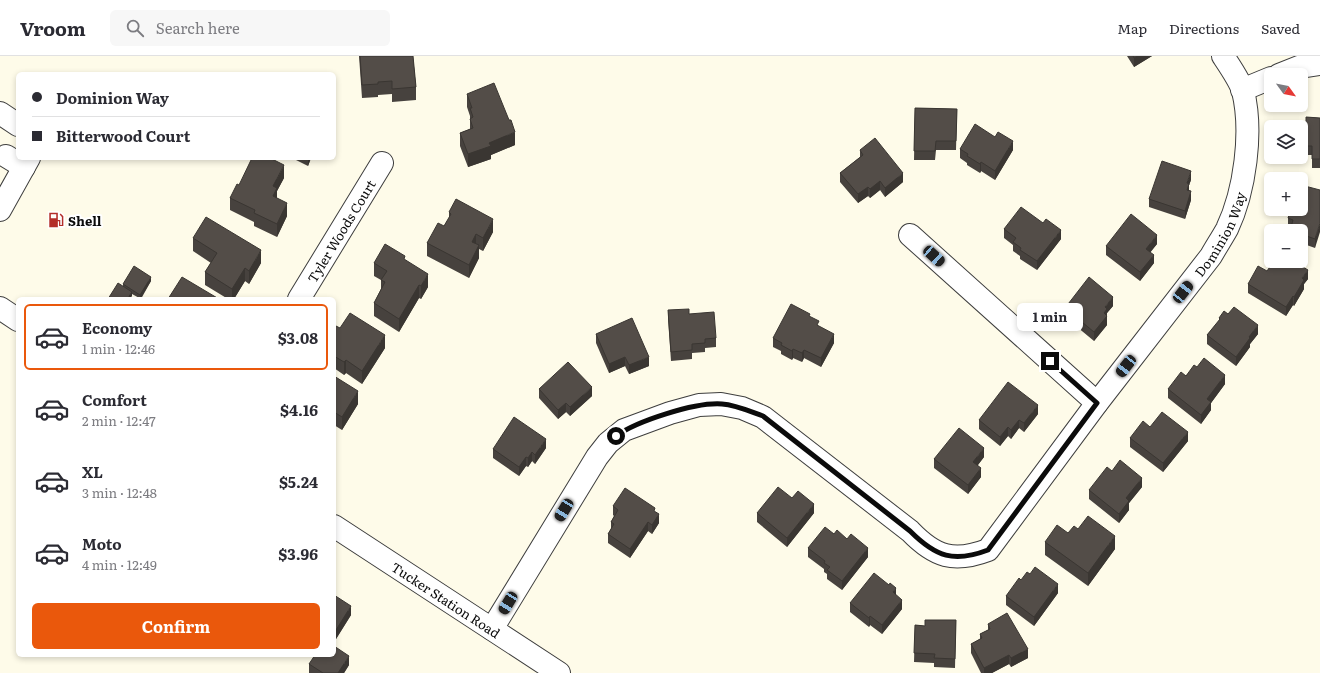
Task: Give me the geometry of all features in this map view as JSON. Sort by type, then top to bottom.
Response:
[{"type":"street","name":"Dominion Way","points":[[492,629],[596,457],[608,442],[624,430],[670,413],[699,405],[722,404],[742,408],[763,416],[910,531],[922,543],[938,553],[955,557],[972,556],[988,550],[1097,403],[1211,256],[1227,229],[1239,196],[1246,160],[1247,124],[1242,90],[1223,56]]},
{"type":"street","points":[[1296,68],[1320,64]]},
{"type":"street","points":[[1242,90],[1264,81]]},
{"type":"street","points":[[0,113],[16,124]]},
{"type":"street","points":[[2,200],[20,160]]},
{"type":"street","name":"Tyler Woods Court","points":[[300,297],[382,163]]},
{"type":"street","points":[[910,235],[1097,403]]},
{"type":"street","points":[[0,308],[16,319]]},
{"type":"street","name":"Tucker Station Road","points":[[336,527],[559,673]]},
{"type":"building","points":[[360,56],[413,56],[416,87],[392,89],[392,81],[362,85]]},
{"type":"building","points":[[494,83],[515,132],[489,143],[491,146],[468,154],[460,133],[473,128],[470,119],[473,117],[470,108],[472,108],[467,94]]},
{"type":"building","points":[[915,108],[957,109],[956,141],[936,141],[935,151],[914,151]]},
{"type":"building","points":[[1306,117],[1320,118],[1320,159],[1312,159],[1312,146],[1308,146],[1308,120],[1306,120]]},
{"type":"building","points":[[975,124],[995,137],[998,132],[1013,141],[995,171],[981,162],[980,164],[967,156],[968,154],[960,149]]},
{"type":"building","points":[[875,138],[903,173],[885,188],[880,181],[870,189],[868,187],[858,194],[840,173],[863,155],[860,150]]},
{"type":"building","points":[[251,160],[274,160],[284,165],[273,186],[277,188],[273,196],[287,203],[277,224],[254,213],[255,210],[230,198],[237,184],[239,185]]},
{"type":"building","points":[[1162,161],[1191,171],[1187,183],[1189,184],[1187,190],[1191,191],[1185,211],[1149,199]]},
{"type":"building","points":[[1308,187],[1320,190],[1320,223],[1315,239],[1308,236],[1308,224],[1292,224],[1293,220],[1288,218],[1289,216],[1308,216]]},
{"type":"building","points":[[456,199],[493,219],[483,238],[476,234],[472,242],[479,245],[469,265],[427,243],[438,223],[444,226],[451,214],[449,212]]},
{"type":"building","points":[[1021,207],[1043,223],[1046,219],[1061,230],[1037,261],[1020,250],[1021,248],[1013,242],[1016,238],[1004,229]]},
{"type":"building","points":[[1131,214],[1157,235],[1146,249],[1154,255],[1140,272],[1106,246]]},
{"type":"building","points":[[206,217],[261,250],[249,271],[245,268],[232,289],[205,272],[217,253],[193,238]]},
{"type":"building","points":[[385,244],[405,256],[404,259],[428,274],[421,286],[419,285],[399,319],[374,303],[385,282],[381,280],[387,271],[374,263]]},
{"type":"building","points":[[134,266],[151,277],[140,295],[123,284]]},
{"type":"building","points":[[1258,266],[1267,271],[1269,268],[1305,268],[1308,270],[1302,278],[1304,280],[1294,297],[1293,296],[1286,307],[1248,284]]},
{"type":"building","points":[[182,277],[216,297],[169,297]]},
{"type":"building","points":[[1089,277],[1113,297],[1105,307],[1107,309],[1104,313],[1107,316],[1094,332],[1065,308]]},
{"type":"building","points":[[118,283],[132,292],[128,297],[109,297]]},
{"type":"building","points":[[791,304],[810,314],[809,316],[819,321],[817,325],[834,334],[821,358],[804,350],[802,353],[793,349],[792,351],[781,345],[782,343],[773,338]]},
{"type":"building","points":[[1234,307],[1258,325],[1236,357],[1207,335],[1220,319],[1219,318],[1224,311],[1228,314]]},
{"type":"building","points":[[689,309],[689,314],[714,312],[716,338],[705,339],[705,343],[692,344],[692,350],[671,352],[668,310]]},
{"type":"building","points":[[350,313],[385,335],[362,371],[346,360],[344,362],[336,357],[336,326],[340,328]]},
{"type":"building","points":[[632,318],[649,357],[629,365],[625,357],[609,364],[596,334]]},
{"type":"building","points":[[1204,358],[1225,375],[1207,399],[1211,402],[1201,415],[1168,389],[1181,372],[1186,376],[1194,365],[1197,367]]},
{"type":"building","points":[[568,362],[592,387],[570,407],[566,403],[558,410],[539,389]]},
{"type":"building","points":[[336,377],[358,391],[342,417],[336,413]]},
{"type":"building","points":[[1008,382],[1038,405],[1024,423],[1019,420],[1011,430],[1008,427],[1000,437],[979,420]]},
{"type":"building","points":[[1162,412],[1188,432],[1163,463],[1130,438],[1143,421],[1150,427]]},
{"type":"building","points":[[514,417],[546,439],[535,455],[532,452],[528,458],[526,457],[519,467],[493,449]]},
{"type":"building","points":[[959,428],[984,448],[973,462],[981,468],[968,485],[934,459]]},
{"type":"building","points":[[1120,460],[1142,478],[1126,498],[1129,501],[1119,514],[1089,490],[1107,467],[1112,471]]},
{"type":"building","points":[[778,487],[792,498],[798,491],[814,504],[787,538],[757,513]]},
{"type":"building","points":[[625,488],[655,508],[654,511],[659,514],[652,525],[648,522],[630,549],[608,534],[614,524],[611,522],[618,510],[613,506]]},
{"type":"building","points":[[1088,516],[1115,536],[1088,573],[1045,542],[1057,525],[1068,533],[1074,526],[1078,529]]},
{"type":"building","points":[[825,527],[834,534],[837,530],[847,539],[851,534],[868,548],[842,581],[827,570],[830,567],[824,563],[825,561],[808,548]]},
{"type":"building","points":[[1035,567],[1058,584],[1034,617],[1006,596],[1019,578],[1021,580],[1027,572],[1030,574]]},
{"type":"building","points":[[874,573],[889,585],[890,583],[896,588],[893,592],[902,600],[882,625],[870,616],[869,618],[850,603]]},
{"type":"building","points":[[336,596],[351,606],[336,630]]},
{"type":"building","points":[[1007,613],[1028,649],[1011,658],[1009,655],[984,668],[971,644],[982,638],[980,634],[990,629],[988,624]]},
{"type":"building","points":[[925,620],[956,620],[955,659],[934,658],[935,654],[914,653],[915,625],[925,626]]},
{"type":"building","points":[[336,647],[349,656],[338,673],[323,673],[309,664],[314,657],[336,657]]},
{"type":"place","name":"Shell","points":[[56,220]]},
{"type":"route","points":[[616,436],[624,430],[670,413],[699,405],[722,404],[742,408],[763,416],[910,531],[922,543],[938,553],[955,557],[972,556],[988,550],[1097,403],[1050,361]]}]
